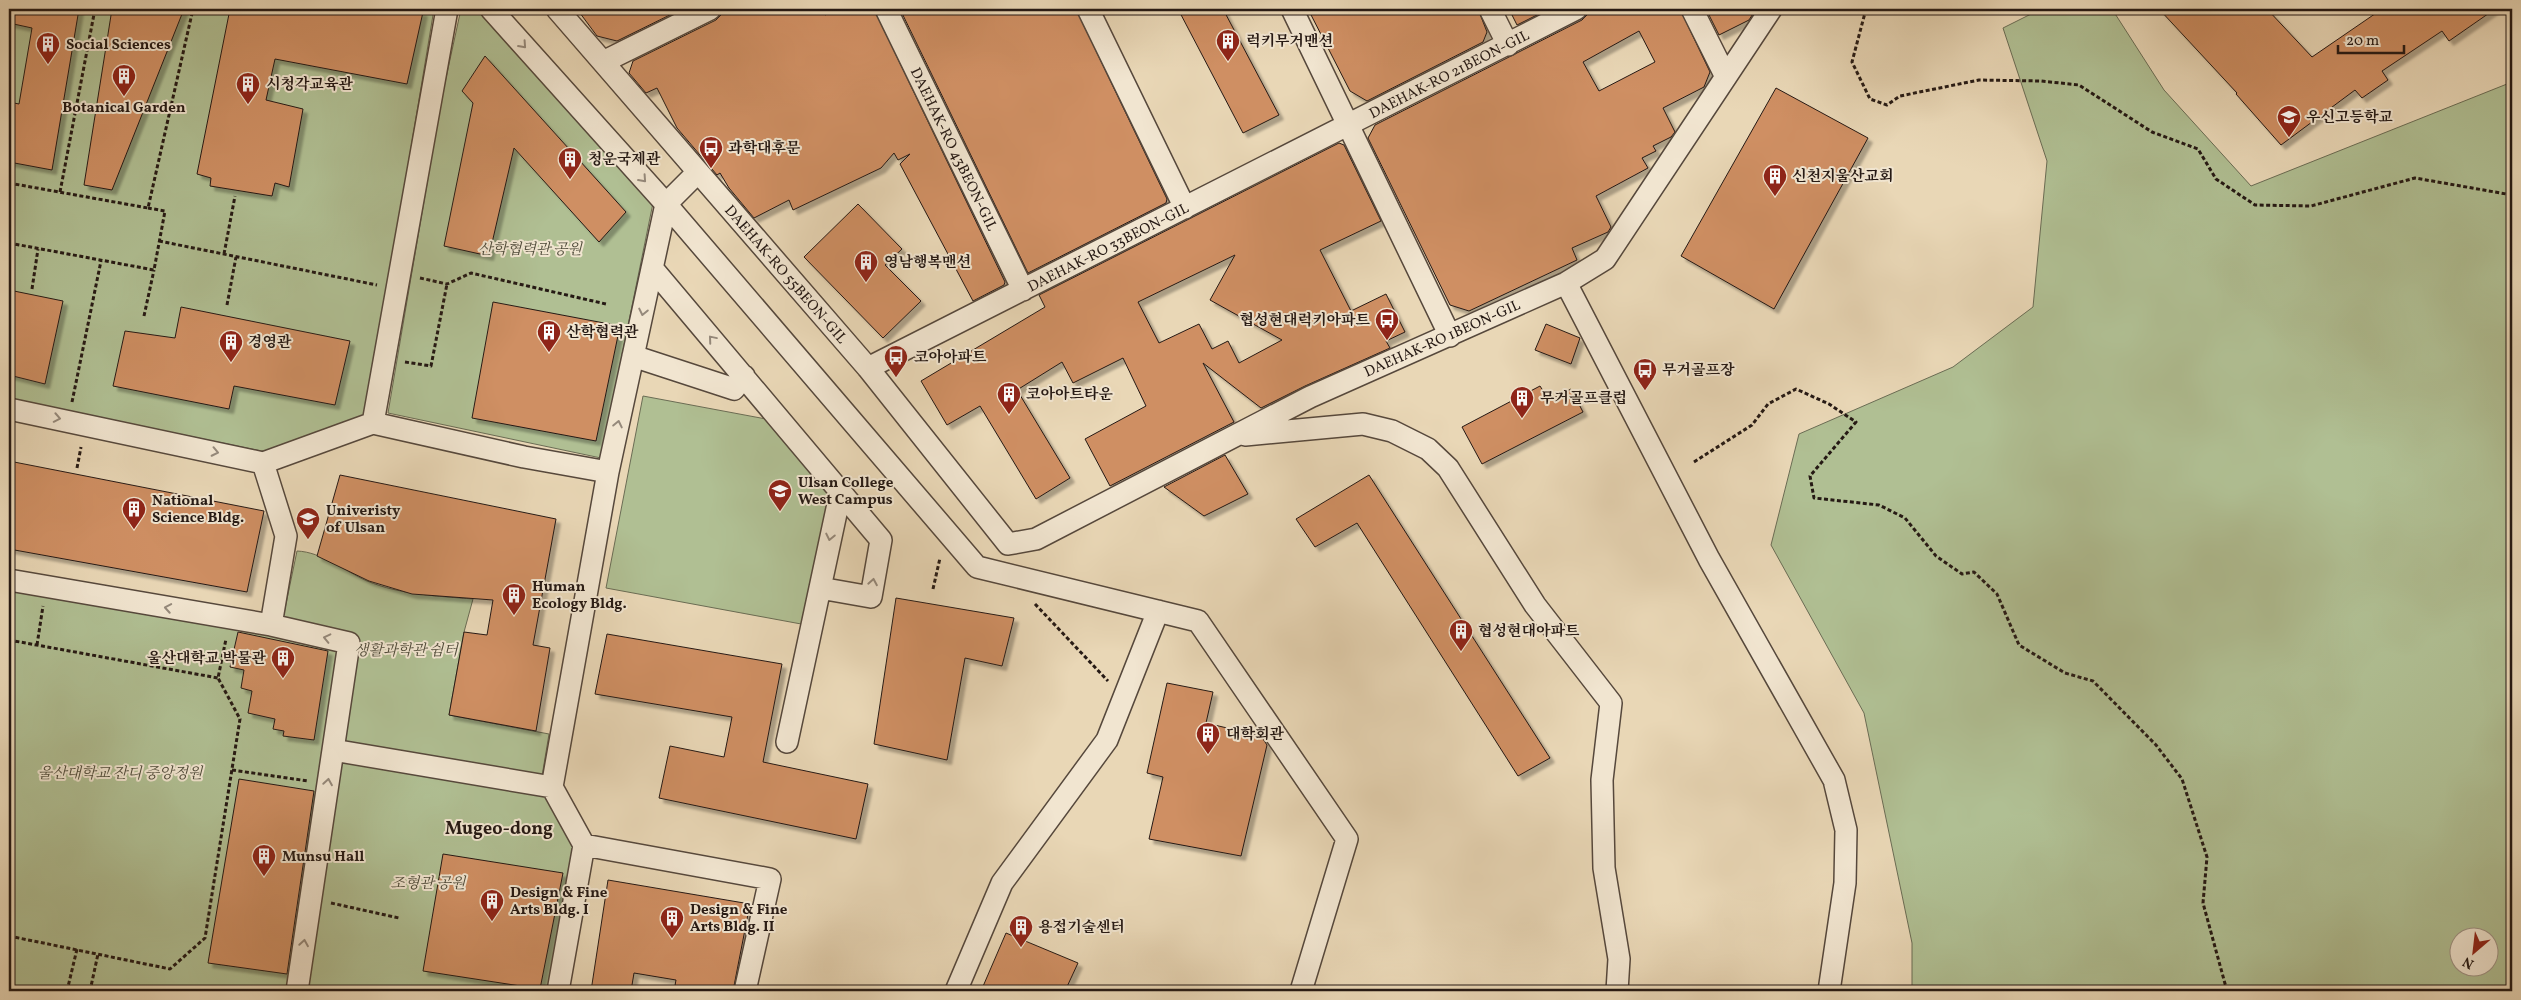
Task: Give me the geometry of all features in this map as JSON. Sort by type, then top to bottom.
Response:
[{"type":"street","points":[[373,423],[394,280],[447,9]]},
{"type":"street","points":[[491,9],[666,204],[978,567],[1198,621],[1347,839],[1301,991]]},
{"type":"street","name":"DAEHAK-RO 55BEON-GIL","points":[[557,9],[868,368],[1008,544]]},
{"type":"street","name":"DAEHAK-RO 43BEON-GIL","points":[[886,9],[1023,290]]},
{"type":"street","points":[[1088,9],[1185,208]]},
{"type":"street","points":[[1292,9],[1450,336]]},
{"type":"street","points":[[1490,9],[1508,45]]},
{"type":"street","name":"DAEHAK-RO 21BEON-GIL","points":[[1348,125],[1576,9]]},
{"type":"street","points":[[1692,9],[1726,77]]},
{"type":"street","name":"DAEHAK-RO 1BEON-GIL","points":[[1008,544],[1036,539],[1310,396],[1450,336],[1566,282],[1605,259],[1771,9]]},
{"type":"street","points":[[603,62],[705,10]]},
{"type":"street","name":"DAEHAK-RO 33BEON-GIL","points":[[868,368],[1348,125]]},
{"type":"street","points":[[558,991],[584,845],[552,787],[608,472],[666,204],[698,172]]},
{"type":"street","points":[[652,268],[841,490],[881,540],[870,597],[820,588]]},
{"type":"street","points":[[1566,282],[1709,559],[1834,780],[1846,830],[1846,848],[1845,883],[1829,991]]},
{"type":"street","points":[[633,356],[734,389],[744,376]]},
{"type":"street","points":[[9,409],[263,463],[373,423],[608,472]]},
{"type":"street","points":[[1234,436],[1362,424],[1392,431],[1428,449],[1448,468],[1535,605],[1611,703],[1602,780],[1604,868],[1619,958],[1617,991]]},
{"type":"street","points":[[263,463],[286,536],[272,625]]},
{"type":"street","points":[[787,742],[841,490]]},
{"type":"street","points":[[9,580],[230,620],[272,625],[349,644],[297,991]]},
{"type":"street","points":[[956,991],[1002,883],[1107,740],[1158,611]]},
{"type":"street","points":[[333,750],[552,787]]},
{"type":"street","points":[[584,845],[770,879],[745,991]]},
{"type":"path","points":[[60,192],[95,9]]},
{"type":"path","points":[[148,208],[193,9]]},
{"type":"path","points":[[1866,9],[1852,62],[1870,99],[1887,105],[1900,96],[1979,80],[2041,81],[2079,85],[2152,132],[2198,149],[2216,179],[2255,205],[2311,206],[2415,178],[2512,195]]},
{"type":"path","points":[[9,183],[165,211],[144,316]]},
{"type":"path","points":[[224,254],[235,196]]},
{"type":"path","points":[[159,241],[236,257],[394,280],[447,284],[470,273],[606,304]]},
{"type":"path","points":[[9,243],[154,270]]},
{"type":"path","points":[[32,289],[38,249]]},
{"type":"path","points":[[227,305],[236,257]]},
{"type":"path","points":[[71,409],[101,260]]},
{"type":"path","points":[[431,366],[447,284]]},
{"type":"path","points":[[1694,462],[1752,425],[1768,404],[1796,389],[1829,404],[1856,422],[1810,476],[1814,498],[1879,505],[1905,518],[1936,556],[1962,574],[1974,572],[1997,594],[2018,645],[2065,673],[2092,681],[2156,745],[2182,778],[2208,857],[2203,903],[2227,991]]},
{"type":"path","points":[[1008,574],[1124,697]]},
{"type":"path","points":[[37,645],[46,586]]},
{"type":"path","points":[[9,936],[170,969],[205,938],[240,719],[218,678],[230,620]]},
{"type":"path","points":[[9,640],[218,678]]},
{"type":"path","points":[[232,770],[316,782]]},
{"type":"path","points":[[311,898],[399,918]]},
{"type":"path","points":[[67,991],[76,949]]},
{"type":"path","points":[[90,991],[98,954]]},
{"type":"green space","points":[[9,9],[434,9],[366,419],[271,453],[9,399]]},
{"type":"green space","name":"산학협력관 공원","points":[[461,9],[476,9],[653,203],[601,458],[388,413],[441,101]]},
{"type":"green space","points":[[2041,9],[2112,9],[2164,90],[2251,186],[2512,82],[2512,991],[1912,991],[1912,943],[1864,713],[1771,545],[1799,434],[1953,367],[2033,307],[2047,161],[2003,28]]},
{"type":"green space","points":[[643,396],[782,422],[841,490],[812,626],[606,588]]},
{"type":"green space","name":"생활과학관 쉼터","points":[[297,551],[315,555],[380,586],[420,594],[473,599],[464,632],[449,715],[549,734],[542,776],[341,744],[354,638],[282,623]]},
{"type":"green space","name":"울산대학교 잔디 중앙정원","points":[[9,580],[349,643],[297,991],[9,991]]},
{"type":"green space","name":"조형관 공원","points":[[336,760],[548,793],[576,845],[549,991],[302,991]]},
{"type":"building","name":"Social Sciences","points":[[9,9],[79,9],[52,170],[9,162],[9,102],[19,104],[32,28],[9,23]]},
{"type":"building","name":"Botanical Garden","points":[[112,9],[184,9],[112,190],[84,185]]},
{"type":"building","name":"시청각교육관","points":[[230,9],[407,9],[423,12],[407,84],[275,59],[266,100],[303,109],[289,187],[275,183],[272,196],[210,186],[211,178],[197,174]]},
{"type":"building","points":[[577,9],[682,9],[617,41],[597,36]]},
{"type":"building","points":[[722,9],[822,9],[825,15],[838,9],[874,9],[1005,282],[1004,285],[973,301],[900,164],[910,154],[898,160],[894,153],[881,168],[793,210],[789,200],[754,218],[729,188],[720,173],[717,175],[677,128],[657,88],[646,93],[629,73],[633,61],[716,20],[721,15]]},
{"type":"building","points":[[900,9],[1076,9],[1167,199],[1166,203],[1028,273]]},
{"type":"building","name":"럭키무거맨션","points":[[1178,9],[1223,9],[1279,115],[1243,133]]},
{"type":"building","points":[[1308,9],[1478,9],[1487,32],[1483,42],[1367,101],[1350,91]]},
{"type":"building","points":[[1509,9],[1549,9],[1517,25]]},
{"type":"building","points":[[1588,9],[1680,9],[1710,72],[1704,87],[1663,108],[1675,132],[1671,137],[1653,146],[1656,151],[1642,158],[1648,168],[1596,196],[1611,227],[1608,232],[1572,248],[1577,260],[1469,311],[1450,305],[1368,138],[1375,125],[1582,20],[1587,15]],"holes":[[[1639,31],[1655,62],[1599,91],[1583,62]]]},
{"type":"building","points":[[1706,9],[1756,9],[1749,20],[1719,35]]},
{"type":"building","points":[[2159,9],[2267,9],[2312,57],[2382,9],[2495,9],[2449,41],[2442,31],[2382,71],[2388,80],[2362,98],[2355,90],[2281,145],[2237,93]]},
{"type":"building","name":"청운국제관","points":[[485,56],[626,212],[599,242],[514,148],[489,256],[444,246],[473,103],[462,91]]},
{"type":"building","name":"신천지울산교회","points":[[1776,88],[1868,138],[1774,309],[1681,256]]},
{"type":"building","points":[[1339,143],[1344,145],[1381,221],[1320,250],[1351,311],[1386,294],[1405,332],[1386,341],[1390,348],[1261,408],[1203,363],[1234,422],[1110,486],[1085,439],[1146,406],[1123,358],[1073,383],[1062,362],[1017,390],[1070,478],[1036,499],[980,406],[947,425],[921,381],[1045,307],[1039,295]],"holes":[[[1235,255],[1210,300],[1282,340],[1239,363],[1228,341],[1212,349],[1199,324],[1159,343],[1138,302]]]},
{"type":"building","name":"영남행복맨션","points":[[858,204],[902,249],[885,265],[921,301],[883,338],[804,257]]},
{"type":"building","points":[[9,290],[63,301],[45,384],[9,375]]},
{"type":"building","name":"산학협력관","points":[[493,302],[620,326],[596,441],[472,418]]},
{"type":"building","name":"경영관","points":[[181,307],[350,341],[335,405],[234,386],[229,409],[113,386],[125,331],[175,338]]},
{"type":"building","points":[[1546,324],[1580,338],[1571,364],[1535,350]]},
{"type":"building","name":"무거골프클럽","points":[[1540,386],[1549,400],[1571,389],[1583,412],[1482,464],[1462,427]]},
{"type":"building","points":[[1225,455],[1248,494],[1204,516],[1164,487]]},
{"type":"building","name":"National Science Bldg.","points":[[9,461],[264,511],[247,592],[9,549]]},
{"type":"building","name":"Human Ecology Bldg.","points":[[340,475],[556,519],[533,645],[550,648],[536,731],[449,715],[464,632],[487,635],[493,600],[412,594],[369,581],[317,556]]},
{"type":"building","name":"협성현대아파트","points":[[1369,475],[1550,758],[1518,776],[1357,523],[1315,547],[1296,519]]},
{"type":"building","points":[[896,598],[1014,618],[1002,666],[965,658],[947,760],[874,744]]},
{"type":"building","name":"울산대학교 박물관","points":[[238,632],[328,651],[314,740],[283,736],[284,731],[273,729],[275,719],[248,713],[252,691],[241,688],[244,670],[230,667]]},
{"type":"building","points":[[607,634],[782,664],[763,762],[868,784],[856,839],[659,798],[670,746],[724,757],[732,717],[595,694]]},
{"type":"building","name":"대학회관","points":[[1167,683],[1213,692],[1206,723],[1261,736],[1267,745],[1241,856],[1149,839],[1163,777],[1147,773]]},
{"type":"building","name":"Munsu Hall","points":[[239,779],[314,791],[287,974],[208,963]]},
{"type":"building","name":"Design & Fine Arts Bldg. I","points":[[443,854],[563,873],[540,989],[423,971]]},
{"type":"building","name":"Design & Fine Arts Bldg. II","points":[[608,880],[750,904],[733,991],[674,991],[676,980],[634,973],[631,991],[591,991]]},
{"type":"building","name":"용접기술센터","points":[[1006,933],[1078,963],[1065,991],[981,991]]},
{"type":"place","name":"럭키무거맨션","points":[[1228,62]]},
{"type":"place","name":"Social Sciences","points":[[48,65]]},
{"type":"place","name":"Botanical Garden","points":[[124,97]]},
{"type":"place","name":"시청각교육관","points":[[248,105]]},
{"type":"place","name":"우신고등학교","points":[[2289,138]]},
{"type":"place","name":"과학대후문","points":[[711,169]]},
{"type":"place","name":"청운국제관","points":[[570,180]]},
{"type":"place","name":"신천지울산교회","points":[[1775,197]]},
{"type":"place","name":"영남행복맨션","points":[[866,283]]},
{"type":"place","name":"협성현대럭키아파트","points":[[1387,341]]},
{"type":"place","name":"산학협력관","points":[[549,353]]},
{"type":"place","name":"경영관","points":[[231,363]]},
{"type":"place","name":"코아아파트","points":[[896,378]]},
{"type":"place","name":"무거골프장","points":[[1645,391]]},
{"type":"place","name":"코아아트타운","points":[[1009,415]]},
{"type":"place","name":"무거골프클럽","points":[[1522,419]]},
{"type":"place","name":"Ulsan College West Campus","points":[[780,512]]},
{"type":"place","name":"National Science Bldg.","points":[[134,530]]},
{"type":"place","name":"Univeristy of Ulsan","points":[[308,540]]},
{"type":"place","name":"Human Ecology Bldg.","points":[[514,616]]},
{"type":"place","name":"협성현대아파트","points":[[1461,652]]},
{"type":"place","name":"울산대학교 박물관","points":[[283,679]]},
{"type":"place","name":"대학회관","points":[[1208,755]]},
{"type":"place","name":"Munsu Hall","points":[[264,877]]},
{"type":"place","name":"Design & Fine Arts Bldg. I","points":[[492,922]]},
{"type":"place","name":"Design & Fine Arts Bldg. II","points":[[672,939]]},
{"type":"place","name":"용접기술센터","points":[[1021,948]]},
{"type":"district","name":"Mugeo-dong","points":[[499,828]]}]
